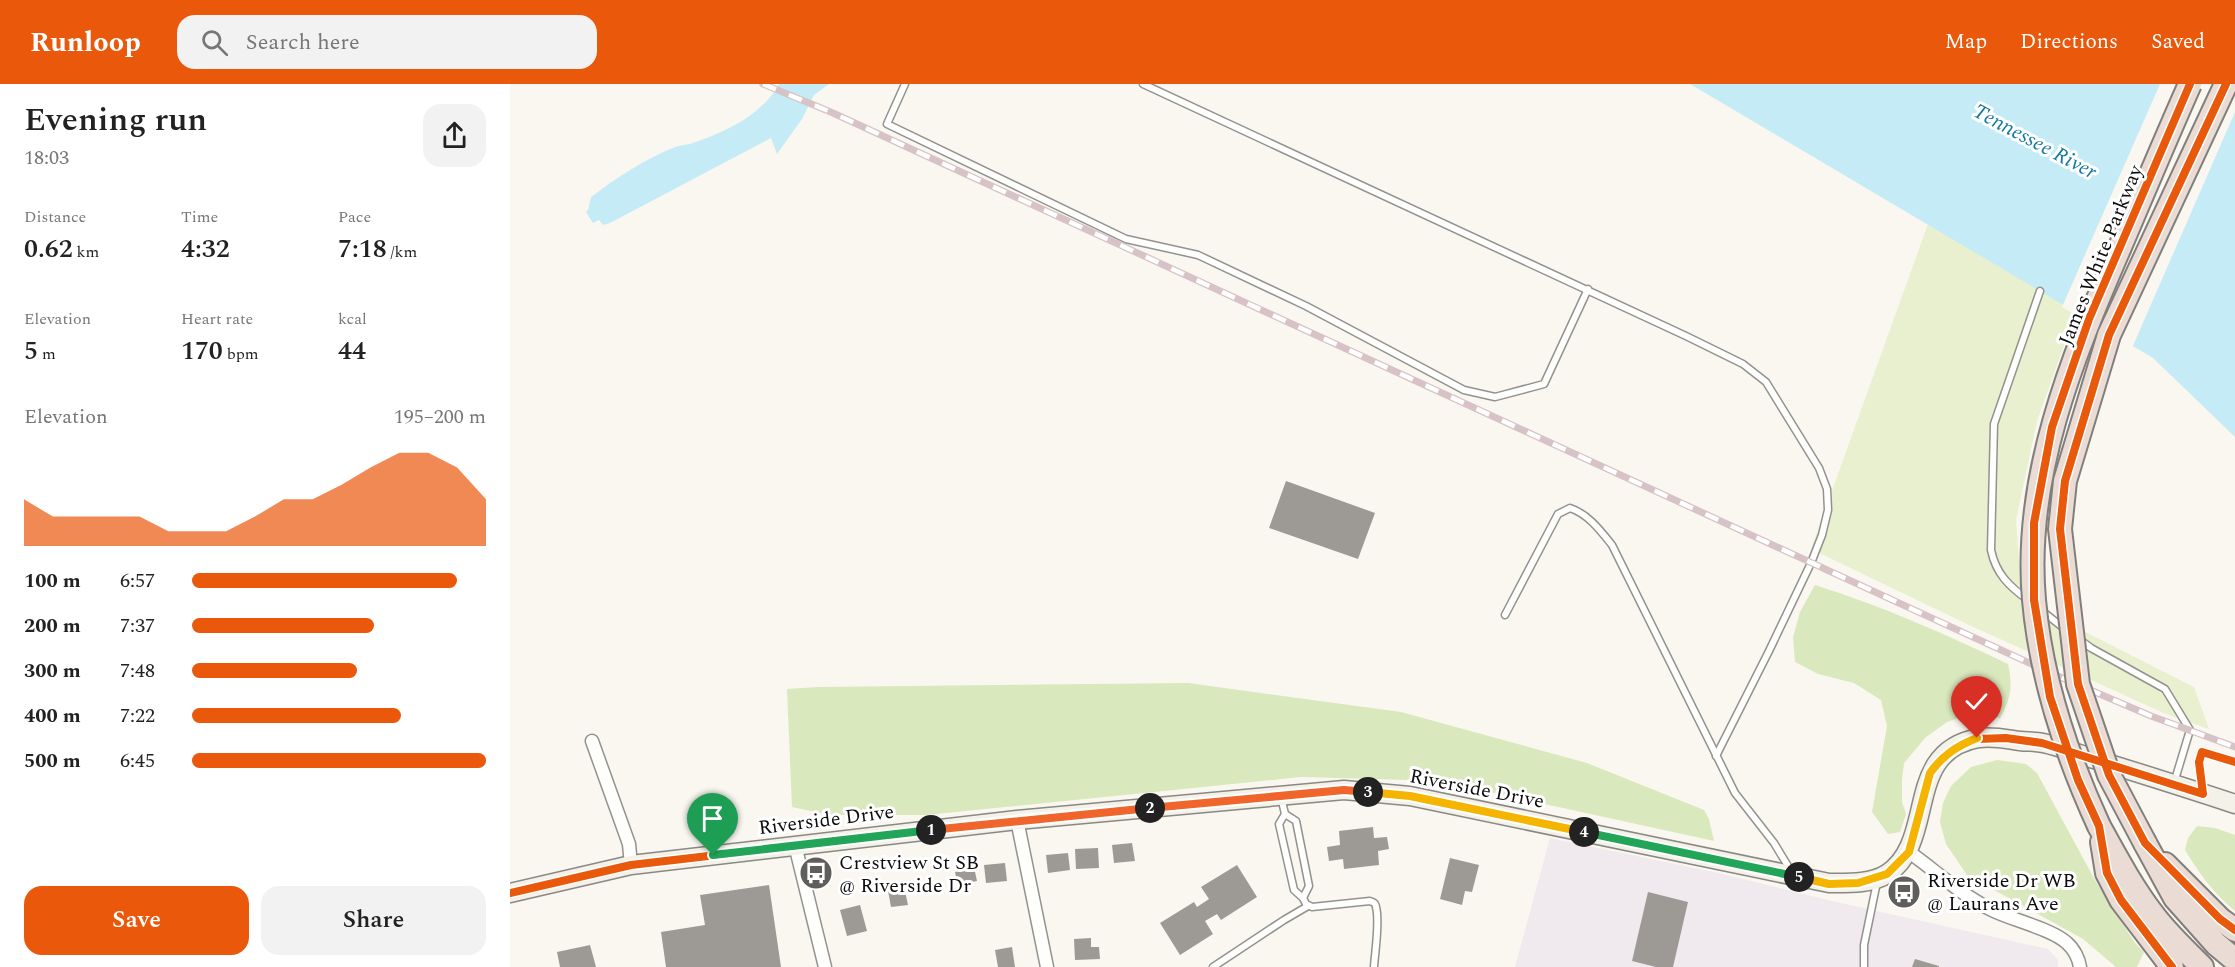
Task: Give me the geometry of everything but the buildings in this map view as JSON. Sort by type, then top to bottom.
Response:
[{"type":"highway","name":"James White Parkway","points":[[2190,84],[2089,319],[2052,427],[2034,523],[2034,600],[2050,697],[2078,780],[2099,826],[2134,887],[2154,916],[2174,940],[2202,967]]},
{"type":"highway","name":"James White Parkway","points":[[2226,84],[2109,335],[2065,481],[2060,529],[2078,684],[2109,775],[2175,898],[2216,944],[2235,960]]},
{"type":"highway","points":[[2099,826],[2107,873],[2121,900],[2172,967]]},
{"type":"highway","points":[[2145,843],[2220,919],[2235,930]]},
{"type":"street","points":[[2080,967],[2079,961],[2067,942],[1991,910],[1909,852],[1930,773],[1938,763],[1952,750],[1977,738],[2042,743],[2235,804]]},
{"type":"street","points":[[592,741],[629,844],[631,865]]},
{"type":"street","name":"Riverside Drive","points":[[510,893],[631,865],[1017,820],[1344,790],[1410,796],[1829,884],[1858,883],[1887,874],[1909,852]]},
{"type":"street","points":[[1017,820],[1047,967]]},
{"type":"street","points":[[795,845],[825,967]]},
{"type":"lane","points":[[905,84],[887,124],[1126,238],[1198,255],[1306,306],[1464,390],[1495,397],[1544,384],[1588,289]]},
{"type":"lane","points":[[1143,84],[1743,363],[1766,382],[1820,468],[1827,489],[1828,510],[1822,535],[1811,563],[1716,756]]},
{"type":"lane","points":[[2040,291],[1994,424],[1990,550],[1994,566],[2013,589],[2091,648],[2165,689],[2190,730],[2174,783]]},
{"type":"lane","points":[[1505,615],[1558,514],[1570,508],[1579,511],[1599,528],[1612,545],[1735,793],[1774,843],[1794,876]]},
{"type":"lane","points":[[1281,796],[1285,814],[1279,824],[1294,890],[1308,906]]},
{"type":"lane","points":[[1285,814],[1296,821],[1309,886],[1303,898]]},
{"type":"lane","points":[[1864,967],[1864,945],[1878,877]]},
{"type":"lane","points":[[1213,967],[1308,906],[1370,901],[1376,906],[1377,918],[1374,967]]},
{"type":"shaded area","points":[[1550,838],[1714,872],[2048,949],[2058,960],[2058,967],[1515,967]]},
{"type":"green space","points":[[1928,224],[2076,312],[2037,421],[2016,520],[2022,600],[2194,687],[2209,729],[2166,714],[1969,625],[1811,549]]},
{"type":"green space","points":[[1815,585],[1913,621],[2008,664],[2010,692],[2007,705],[2000,718],[1975,715],[1947,722],[1926,737],[1904,763],[1902,802],[1906,814],[1900,832],[1888,834],[1872,812],[1887,726],[1881,700],[1854,683],[1818,674],[1795,662],[1793,637],[1800,612]]},
{"type":"green space","points":[[1188,683],[1401,712],[1587,763],[1704,810],[1709,819],[1714,841],[1485,791],[1408,780],[1301,777],[926,815],[829,815],[792,807],[787,689]]},
{"type":"green space","points":[[1997,760],[2026,764],[2037,773],[2096,882],[2135,943],[2144,952],[2137,967],[2116,967],[2083,939],[1967,875],[1946,844],[1940,822],[1943,803],[1951,786],[1971,767]]},
{"type":"green space","points":[[2197,826],[2215,828],[2235,835],[2235,911],[2207,883],[2185,850],[2188,838]]},
{"type":"water","points":[[779,84],[829,84],[814,95],[802,119],[777,154],[771,138],[610,223],[603,225],[599,220],[593,223],[586,212],[591,197],[653,157],[675,147],[706,138],[742,121],[763,105]]},
{"type":"water","name":"Tennessee River","points":[[1690,84],[2235,84],[2235,437],[2153,358]]},
{"type":"pier","points":[[2160,84],[2235,84],[2235,112],[2132,348],[2062,307]]},
{"type":"railway","points":[[763,84],[833,113],[2060,677],[2151,716],[2235,747]]},
{"type":"cycle path","points":[[2172,967],[2121,900],[2107,873],[2099,826],[2078,780],[2050,697],[2034,600],[2034,523],[2052,427],[2089,319],[2190,84]]},
{"type":"cycle path","points":[[2226,84],[2109,335],[2065,481],[2060,529],[2078,684],[2109,775],[2145,843],[2220,919],[2235,930]]},
{"type":"cycle path","points":[[510,893],[631,865],[1017,820],[1344,790],[1410,796],[1829,883],[1857,883],[1878,878],[1893,869],[1904,857],[1911,843],[1930,773],[1946,755],[1964,743],[1977,739],[2006,738],[2042,743],[2203,794],[2199,762],[2202,752],[2235,762]]},
{"type":"place","name":"Crestview St SB @ Riverside Dr","points":[[816,873]]},
{"type":"place","name":"Riverside Dr WB @ Laurans Ave","points":[[1904,892]]},
{"type":"route","points":[[713,855],[1017,820],[1344,790],[1410,796],[1829,884],[1858,883],[1887,874],[1909,852],[1930,773],[1952,750],[1977,738]]}]
